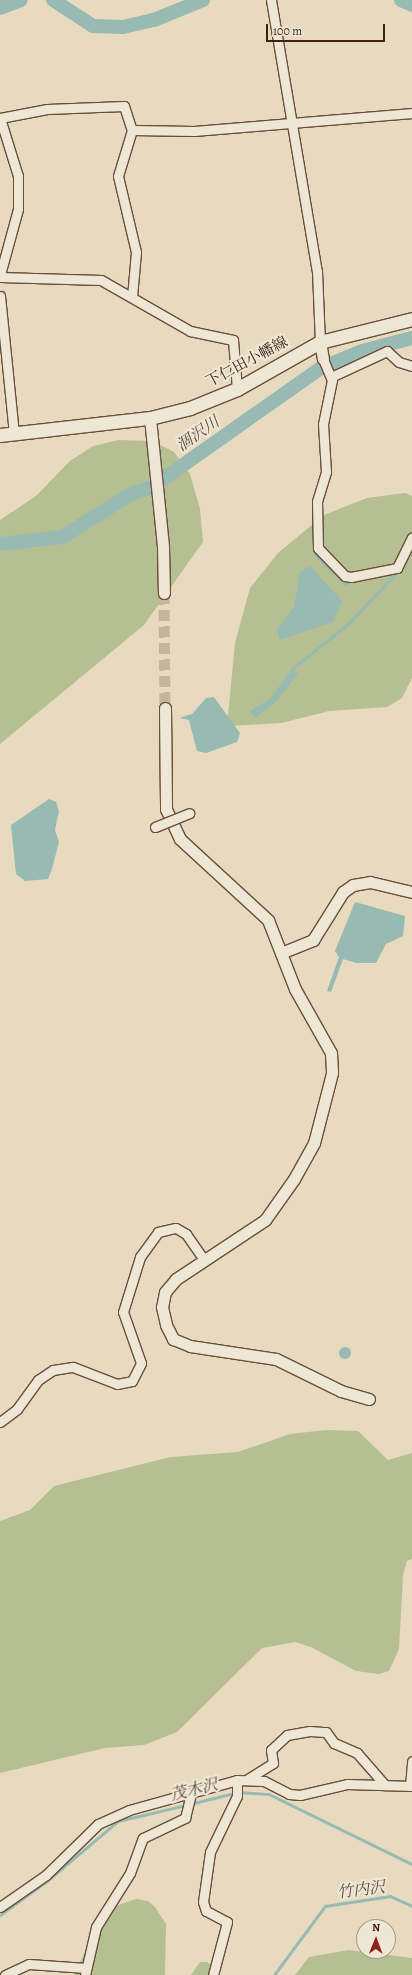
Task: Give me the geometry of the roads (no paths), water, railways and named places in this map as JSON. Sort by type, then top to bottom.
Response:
[{"type":"main road","name":"下仁田小幡線","points":[[0,435],[150,418],[190,408],[237,389],[320,342],[412,319]]},
{"type":"street","points":[[271,0],[293,122],[319,292],[320,342],[323,359],[329,374],[331,398],[323,424],[326,472],[317,500],[318,548],[345,576],[351,577],[397,568],[412,537]]},
{"type":"street","points":[[132,297],[136,252],[118,176],[132,130],[124,106],[47,109],[0,118],[18,176],[18,209],[0,276],[101,280],[190,331],[233,340],[237,389]]},
{"type":"street","points":[[132,130],[194,131],[412,113]]},
{"type":"street","points":[[0,296],[10,421],[14,434]]},
{"type":"street","points":[[329,374],[387,351],[399,362],[412,366]]},
{"type":"street","points":[[150,418],[164,593]]},
{"type":"street","points":[[165,708],[166,809],[180,839],[268,920],[295,989],[331,1054],[326,1105],[314,1143],[265,1220],[227,1248],[204,1260],[176,1279],[165,1292],[162,1307],[174,1339],[204,1350],[276,1359],[341,1391],[369,1398]]},
{"type":"street","points":[[155,827],[189,813]]},
{"type":"street","points":[[281,953],[313,940],[343,892],[353,885],[370,882],[412,892]]},
{"type":"street","points":[[0,1422],[17,1409],[38,1380],[53,1370],[73,1367],[117,1384],[132,1381],[141,1363],[123,1312],[140,1257],[158,1232],[176,1228],[186,1234],[204,1260]]},
{"type":"street","points":[[0,1907],[46,1875],[98,1824],[129,1810],[242,1780],[273,1763],[271,1750],[287,1735],[310,1731],[326,1732],[334,1743],[357,1753],[385,1785]]},
{"type":"street","points":[[242,1780],[264,1781],[290,1794],[300,1795],[347,1784],[411,1786],[412,1761]]},
{"type":"street","points":[[213,1975],[227,1922],[206,1911],[203,1902],[210,1852],[237,1796],[242,1780]]},
{"type":"street","points":[[5,1975],[29,1964],[86,1972],[96,1927],[130,1873],[143,1838],[184,1818],[191,1794]]},
{"type":"water","points":[[310,566],[342,601],[333,622],[280,640],[277,630],[294,607],[300,572]]},
{"type":"water","points":[[292,669],[298,674],[274,704],[255,718],[250,711],[270,699]]},
{"type":"water","points":[[214,697],[240,733],[237,742],[206,753],[197,751],[189,720],[179,718],[192,714],[206,698]]},
{"type":"water","points":[[49,799],[56,802],[59,811],[55,830],[59,842],[52,869],[48,879],[25,881],[16,874],[11,825]]},
{"type":"water","points":[[355,902],[405,916],[403,936],[386,944],[376,963],[356,963],[343,959],[331,992],[327,991],[339,957],[335,951]]},
{"type":"water","points":[[345,1347],[349,1349],[351,1353],[349,1357],[345,1359],[341,1357],[339,1353],[341,1349]]},
{"type":"waterway","points":[[0,8],[21,0]]},
{"type":"waterway","points":[[53,0],[93,26],[123,27],[154,20],[203,0]]},
{"type":"waterway","points":[[401,0],[412,5]]},
{"type":"waterway","name":"涸沢川","points":[[0,544],[62,537],[131,494],[152,487],[321,368],[362,351],[412,338]]},
{"type":"waterway","points":[[315,554],[345,583],[356,580]]},
{"type":"waterway","points":[[292,669],[348,624],[402,567]]},
{"type":"waterway","points":[[378,576],[394,576]]},
{"type":"waterway","name":"茂木沢","points":[[239,1792],[269,1794],[412,1864]]},
{"type":"waterway","name":"茂木沢","points":[[190,1804],[234,1793]]},
{"type":"waterway","name":"茂木沢","points":[[0,1915],[47,1881],[118,1821],[186,1805]]},
{"type":"waterway","name":"竹内沢","points":[[274,1975],[325,1906],[390,1896],[412,1906]]},
{"type":"tunnel","points":[[164,593],[165,708]]}]
